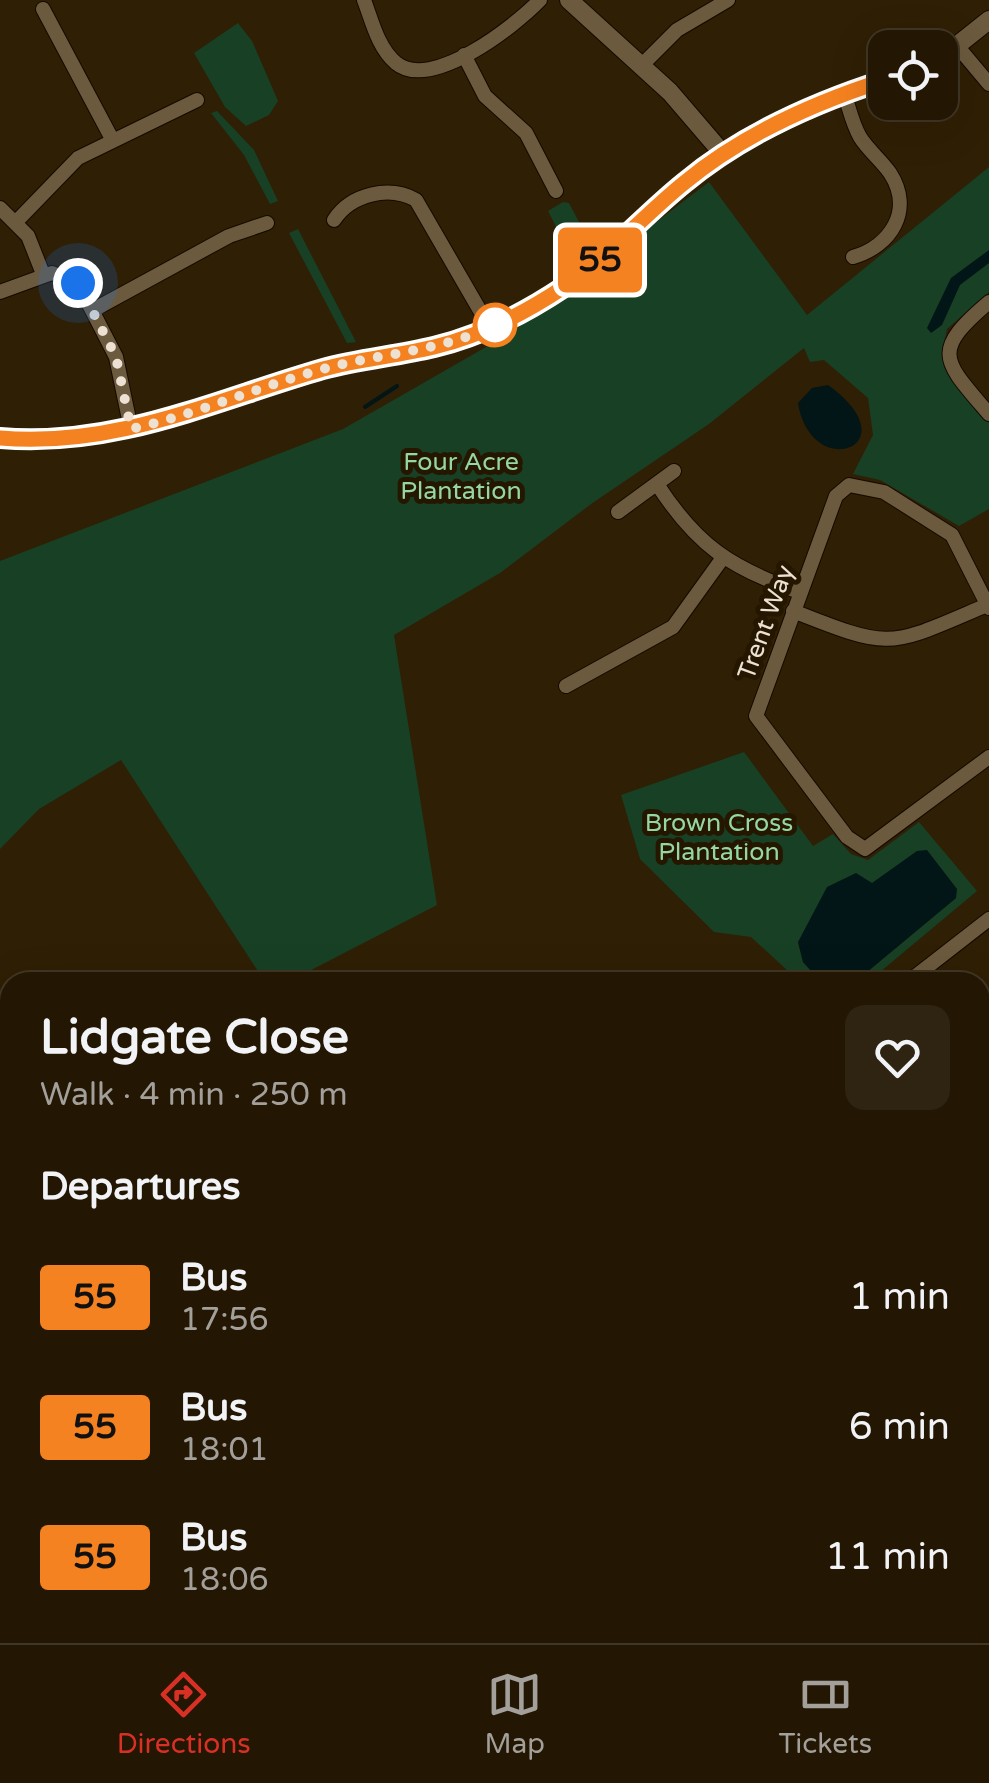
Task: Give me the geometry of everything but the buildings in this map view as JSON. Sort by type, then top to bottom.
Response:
[{"type":"street","points":[[364,0],[386,52],[398,65],[424,72],[464,56],[512,26],[540,0]]},
{"type":"street","points":[[569,0],[642,65],[724,155]]},
{"type":"street","points":[[642,65],[677,30],[728,0]]},
{"type":"street","points":[[43,9],[112,139]]},
{"type":"street","points":[[989,20],[958,47],[989,84]]},
{"type":"street","points":[[55,30],[72,22]]},
{"type":"street","points":[[464,56],[485,96],[526,133],[556,190]]},
{"type":"street","points":[[0,438],[58,440],[131,429],[191,414],[321,370],[439,346],[490,328],[564,287],[684,183],[724,155],[785,117],[868,85]]},
{"type":"street","points":[[844,92],[860,136],[895,183],[900,209],[886,238],[868,253],[853,257]]},
{"type":"street","points":[[16,223],[60,172],[112,139],[197,100]]},
{"type":"street","points":[[334,220],[341,209],[370,194],[396,192],[416,200],[490,328]]},
{"type":"street","points":[[0,208],[28,236],[43,274]]},
{"type":"street","points":[[94,309],[229,236],[267,222]]},
{"type":"street","points":[[0,292],[43,274],[73,278],[94,309],[116,357],[131,429]]},
{"type":"street","points":[[989,302],[957,329],[949,357],[956,375],[989,414]]},
{"type":"street","points":[[618,512],[674,471]]},
{"type":"street","name":"Trent Way","points":[[988,606],[952,534],[884,492],[855,483],[836,496],[756,709],[757,722],[858,847],[874,846],[989,757]]},
{"type":"street","points":[[656,484],[686,526],[722,559],[800,592]]},
{"type":"street","points":[[566,686],[673,627],[722,559]]},
{"type":"street","points":[[792,611],[858,637],[887,642],[903,640],[988,606]]},
{"type":"street","points":[[921,972],[989,919]]},
{"type":"green space","points":[[238,23],[252,41],[278,101],[269,115],[246,126],[225,107],[194,53]]},
{"type":"green space","points":[[217,111],[254,150],[278,201],[270,204],[244,155],[211,113]]},
{"type":"green space","name":"Four Acre Plantation","points":[[989,167],[989,292],[947,329],[942,355],[951,376],[989,423],[989,509],[959,526],[880,480],[853,474],[873,435],[868,398],[824,360],[810,362],[804,348],[709,424],[591,504],[500,573],[394,635],[437,905],[307,972],[259,972],[121,760],[39,809],[0,849],[0,561],[343,429],[507,335],[709,182],[807,315]]},
{"type":"green space","points":[[563,202],[569,203],[588,239],[571,256],[548,211]]},
{"type":"green space","points":[[298,229],[356,342],[347,343],[289,233]]},
{"type":"green space","name":"Brown Cross Plantation","points":[[744,752],[813,846],[833,834],[851,854],[868,860],[919,822],[977,891],[880,972],[867,972],[956,898],[917,851],[798,942],[803,962],[812,972],[789,972],[751,937],[714,932],[640,859],[621,795]]},
{"type":"shaded area","points":[[989,250],[989,263],[960,285],[942,325],[931,333],[927,328],[951,278]]},
{"type":"shaded area","points":[[828,385],[852,407],[861,425],[859,439],[850,447],[836,449],[820,443],[807,428],[798,403],[812,388]]},
{"type":"shaded area","points":[[927,850],[957,889],[956,898],[867,972],[812,972],[803,962],[798,942],[827,887],[856,873],[872,883],[917,851]]},
{"type":"waterway","points":[[365,407],[397,386]]},
{"type":"bus line","name":"55","points":[[0,438],[58,440],[131,429],[191,414],[321,370],[439,346],[490,328],[564,287],[600,260],[699,171],[785,117],[868,85]]},
{"type":"route","points":[[78,283],[110,340],[131,429],[191,414],[321,370],[439,346],[495,325]]}]
